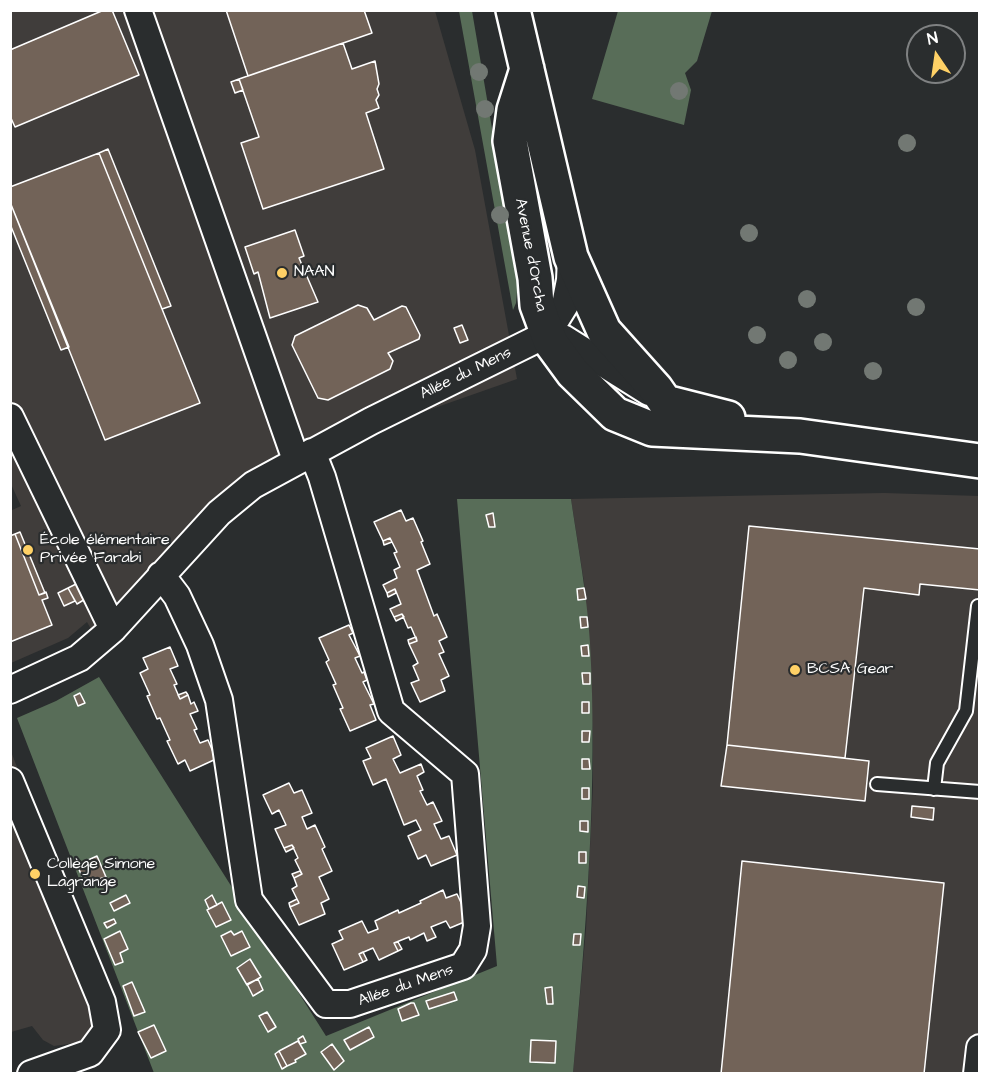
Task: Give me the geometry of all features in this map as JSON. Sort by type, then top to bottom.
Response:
[{"type":"main road","points":[[513,10],[571,257],[604,331],[656,389],[658,416]]},
{"type":"main road","name":"Avenue d'Orcha","points":[[527,69],[514,110],[510,141],[535,278],[537,305],[551,343],[573,374],[615,414],[658,416],[980,461]]},
{"type":"street","points":[[138,10],[304,456]]},
{"type":"street","points":[[547,333],[565,305],[571,257]]},
{"type":"street","name":"Allée du Mens","points":[[10,690],[79,658],[113,629],[219,513],[253,485],[304,456],[547,333]]},
{"type":"street","points":[[10,417],[113,629]]},
{"type":"street","name":"Allée du Mens","points":[[161,575],[177,596],[200,645],[219,700],[249,900],[326,1004],[350,1004],[463,966],[473,950],[477,926],[465,774],[390,711],[322,477],[304,456]]},
{"type":"street","points":[[10,781],[102,1002],[107,1030],[90,1053],[31,1074]]},
{"type":"street","points":[[977,1074],[980,1048]]},
{"type":"lane","points":[[934,789],[937,763],[966,711],[978,606]]},
{"type":"lane","points":[[877,784],[980,792]]},
{"type":"shaded area","points":[[11,11],[435,11],[475,150],[517,379],[349,438],[264,479],[97,640],[87,622],[68,638],[11,663],[10,511],[21,506],[10,482]]},
{"type":"shaded area","points":[[884,493],[979,496],[979,1073],[573,1073],[586,929],[593,787],[593,735],[584,582],[571,499]]},
{"type":"shaded area","name":"Collège Simone Lagrange","points":[[10,749],[107,999],[91,1035],[75,1043],[54,1046],[43,1040],[32,1026],[11,1032]]},
{"type":"green space","points":[[459,11],[472,11],[518,281],[513,310]]},
{"type":"green space","points":[[618,11],[712,11],[697,61],[685,73],[691,90],[684,125],[592,99]]},
{"type":"green space","points":[[457,499],[571,499],[589,625],[593,751],[586,912],[573,1073],[154,1073],[17,718],[56,701],[99,677],[326,1036],[497,966]]},
{"type":"building","points":[[104,10],[112,10],[139,75],[15,127],[10,116],[10,50]]},
{"type":"building","points":[[226,10],[364,10],[372,33],[248,76]]},
{"type":"building","points":[[343,43],[352,69],[375,61],[379,84],[377,89],[379,95],[376,100],[379,108],[366,113],[384,169],[263,209],[241,143],[259,137],[239,79]]},
{"type":"building","points":[[239,79],[243,90],[235,93],[231,82]]},
{"type":"building","points":[[108,149],[171,306],[162,309],[99,153]]},
{"type":"building","points":[[99,153],[200,403],[105,440],[10,202],[10,187]]},
{"type":"building","points":[[10,202],[69,347],[61,350],[10,224]]},
{"type":"building","points":[[295,230],[304,256],[299,258],[318,302],[270,318],[258,272],[254,274],[245,247]]},
{"type":"building","points":[[358,305],[367,308],[374,320],[402,306],[406,307],[420,335],[419,339],[388,353],[393,361],[390,369],[328,400],[318,398],[292,345],[295,336]]},
{"type":"building","points":[[462,325],[468,340],[460,343],[454,328]]},
{"type":"building","points":[[401,510],[406,521],[413,518],[423,541],[421,542],[430,564],[417,570],[434,616],[437,614],[447,637],[439,641],[444,652],[439,654],[449,676],[441,680],[445,691],[420,702],[411,683],[419,680],[413,666],[418,663],[409,644],[417,641],[402,614],[394,617],[390,609],[401,604],[395,589],[387,593],[383,585],[397,578],[394,570],[400,567],[394,553],[397,552],[390,538],[383,541],[374,522]]},
{"type":"building","points":[[493,513],[495,527],[489,527],[486,515]]},
{"type":"building","name":"BCSA Gear","points":[[749,526],[980,549],[980,590],[920,584],[919,595],[864,588],[845,758],[727,745]]},
{"type":"building","points":[[20,532],[45,593],[39,595],[15,534]]},
{"type":"building","points":[[15,534],[39,595],[46,592],[48,598],[42,600],[52,625],[10,642],[10,536]]},
{"type":"building","points":[[390,538],[392,542],[384,545],[383,541]]},
{"type":"building","points":[[78,583],[87,598],[77,604],[68,588]]},
{"type":"building","points":[[68,588],[75,601],[64,606],[58,593]]},
{"type":"building","points":[[584,588],[586,599],[578,600],[577,589]]},
{"type":"building","points":[[395,589],[396,593],[388,597],[387,593]]},
{"type":"building","points":[[402,614],[404,617],[396,621],[394,617]]},
{"type":"building","points":[[580,617],[587,617],[588,627],[581,628]]},
{"type":"building","points":[[349,625],[353,633],[349,635],[360,656],[355,658],[367,680],[363,682],[374,704],[370,705],[376,720],[350,731],[340,709],[343,708],[333,685],[336,684],[326,662],[329,660],[319,638]]},
{"type":"building","points":[[416,637],[417,641],[409,644],[408,640]]},
{"type":"building","points":[[588,645],[589,656],[582,656],[581,646]]},
{"type":"building","points":[[170,647],[178,666],[170,669],[177,684],[174,685],[180,699],[188,695],[191,704],[194,702],[198,711],[190,714],[197,729],[194,730],[200,743],[208,740],[216,759],[190,771],[185,760],[178,764],[167,741],[170,740],[160,718],[157,719],[147,696],[150,695],[140,673],[148,669],[143,658]]},
{"type":"building","points":[[582,673],[590,673],[590,684],[583,684]]},
{"type":"building","points":[[186,692],[188,695],[180,699],[178,695]]},
{"type":"building","points":[[80,693],[85,703],[78,706],[74,696]]},
{"type":"building","points":[[582,702],[589,702],[589,713],[582,713]]},
{"type":"building","points":[[582,731],[590,731],[589,742],[582,742]]},
{"type":"building","points":[[393,736],[401,755],[393,759],[400,773],[421,764],[424,772],[417,776],[423,790],[420,791],[427,805],[433,802],[442,821],[434,824],[441,839],[449,836],[457,855],[431,866],[426,855],[418,859],[408,836],[421,830],[416,820],[404,825],[386,779],[373,785],[363,761],[371,758],[366,748]]},
{"type":"building","points":[[727,745],[869,761],[865,801],[721,786]]},
{"type":"building","points":[[582,759],[589,759],[590,769],[582,769]]},
{"type":"building","points":[[289,783],[294,793],[302,790],[312,813],[302,817],[307,829],[315,825],[332,871],[319,877],[329,899],[321,903],[325,914],[299,925],[290,907],[299,903],[292,889],[297,886],[294,878],[302,874],[295,860],[298,858],[292,845],[284,848],[275,829],[286,825],[279,810],[272,814],[263,795]]},
{"type":"building","points":[[582,788],[589,788],[589,799],[582,799]]},
{"type":"building","points":[[912,806],[934,808],[933,820],[911,817]]},
{"type":"building","points":[[580,821],[588,821],[588,832],[580,831]]},
{"type":"building","points":[[292,845],[294,848],[286,852],[284,848]]},
{"type":"building","points":[[579,852],[586,852],[586,863],[579,863]]},
{"type":"building","points":[[97,856],[106,877],[85,883],[77,865]]},
{"type":"building","points":[[742,861],[944,883],[924,1074],[721,1074]]},
{"type":"building","points":[[300,871],[302,874],[294,878],[292,874]]},
{"type":"building","points":[[578,886],[585,887],[584,898],[577,897]]},
{"type":"building","points":[[443,890],[446,898],[457,894],[469,920],[450,928],[446,921],[431,927],[436,937],[427,941],[424,933],[410,940],[409,937],[394,943],[398,951],[379,960],[373,948],[359,954],[363,962],[344,970],[332,944],[343,939],[339,931],[362,921],[368,933],[378,929],[375,921],[398,910],[399,913],[421,903],[420,901]]},
{"type":"building","points":[[126,895],[130,903],[114,911],[110,903]]},
{"type":"building","points":[[212,895],[217,905],[209,909],[205,900]]},
{"type":"building","points":[[297,899],[299,903],[290,907],[289,903]]},
{"type":"building","points":[[222,902],[231,920],[216,927],[207,910]]},
{"type":"building","points":[[114,919],[116,923],[107,928],[104,923]]},
{"type":"building","points":[[120,931],[128,949],[120,953],[123,962],[115,965],[104,939]]},
{"type":"building","points":[[231,931],[234,935],[242,931],[250,947],[231,956],[221,936]]},
{"type":"building","points":[[574,934],[581,934],[580,945],[573,945]]},
{"type":"building","points":[[398,942],[402,949],[398,951],[394,943]]},
{"type":"building","points":[[363,952],[367,960],[363,962],[359,954]]},
{"type":"building","points":[[250,959],[261,977],[247,985],[237,968]]},
{"type":"building","points":[[258,979],[263,990],[253,996],[247,984]]},
{"type":"building","points":[[132,982],[145,1012],[134,1016],[123,986]]},
{"type":"building","points":[[552,987],[553,1004],[547,1004],[545,988]]},
{"type":"building","points":[[454,992],[457,1000],[429,1009],[426,1001]]},
{"type":"building","points":[[414,1003],[419,1015],[402,1021],[398,1009]]},
{"type":"building","points":[[267,1012],[276,1027],[268,1032],[259,1016]]},
{"type":"building","points":[[154,1025],[166,1051],[151,1058],[138,1032]]},
{"type":"building","points":[[369,1027],[374,1037],[350,1050],[344,1040]]},
{"type":"building","points":[[303,1036],[306,1042],[300,1044],[298,1039]]},
{"type":"building","points":[[531,1040],[556,1041],[555,1063],[530,1062]]},
{"type":"building","points":[[298,1041],[306,1054],[287,1066],[279,1051]]},
{"type":"building","points":[[332,1044],[344,1061],[334,1070],[321,1052]]},
{"type":"building","points":[[279,1051],[287,1066],[282,1069],[275,1054]]},
{"type":"place","name":"NAAN","points":[[282,273]]},
{"type":"place","name":"École élémentaire Privée Farabi","points":[[28,550]]},
{"type":"place","name":"BCSA Gear","points":[[795,670]]},
{"type":"place","name":"Collège Simone Lagrange","points":[[35,874]]}]
